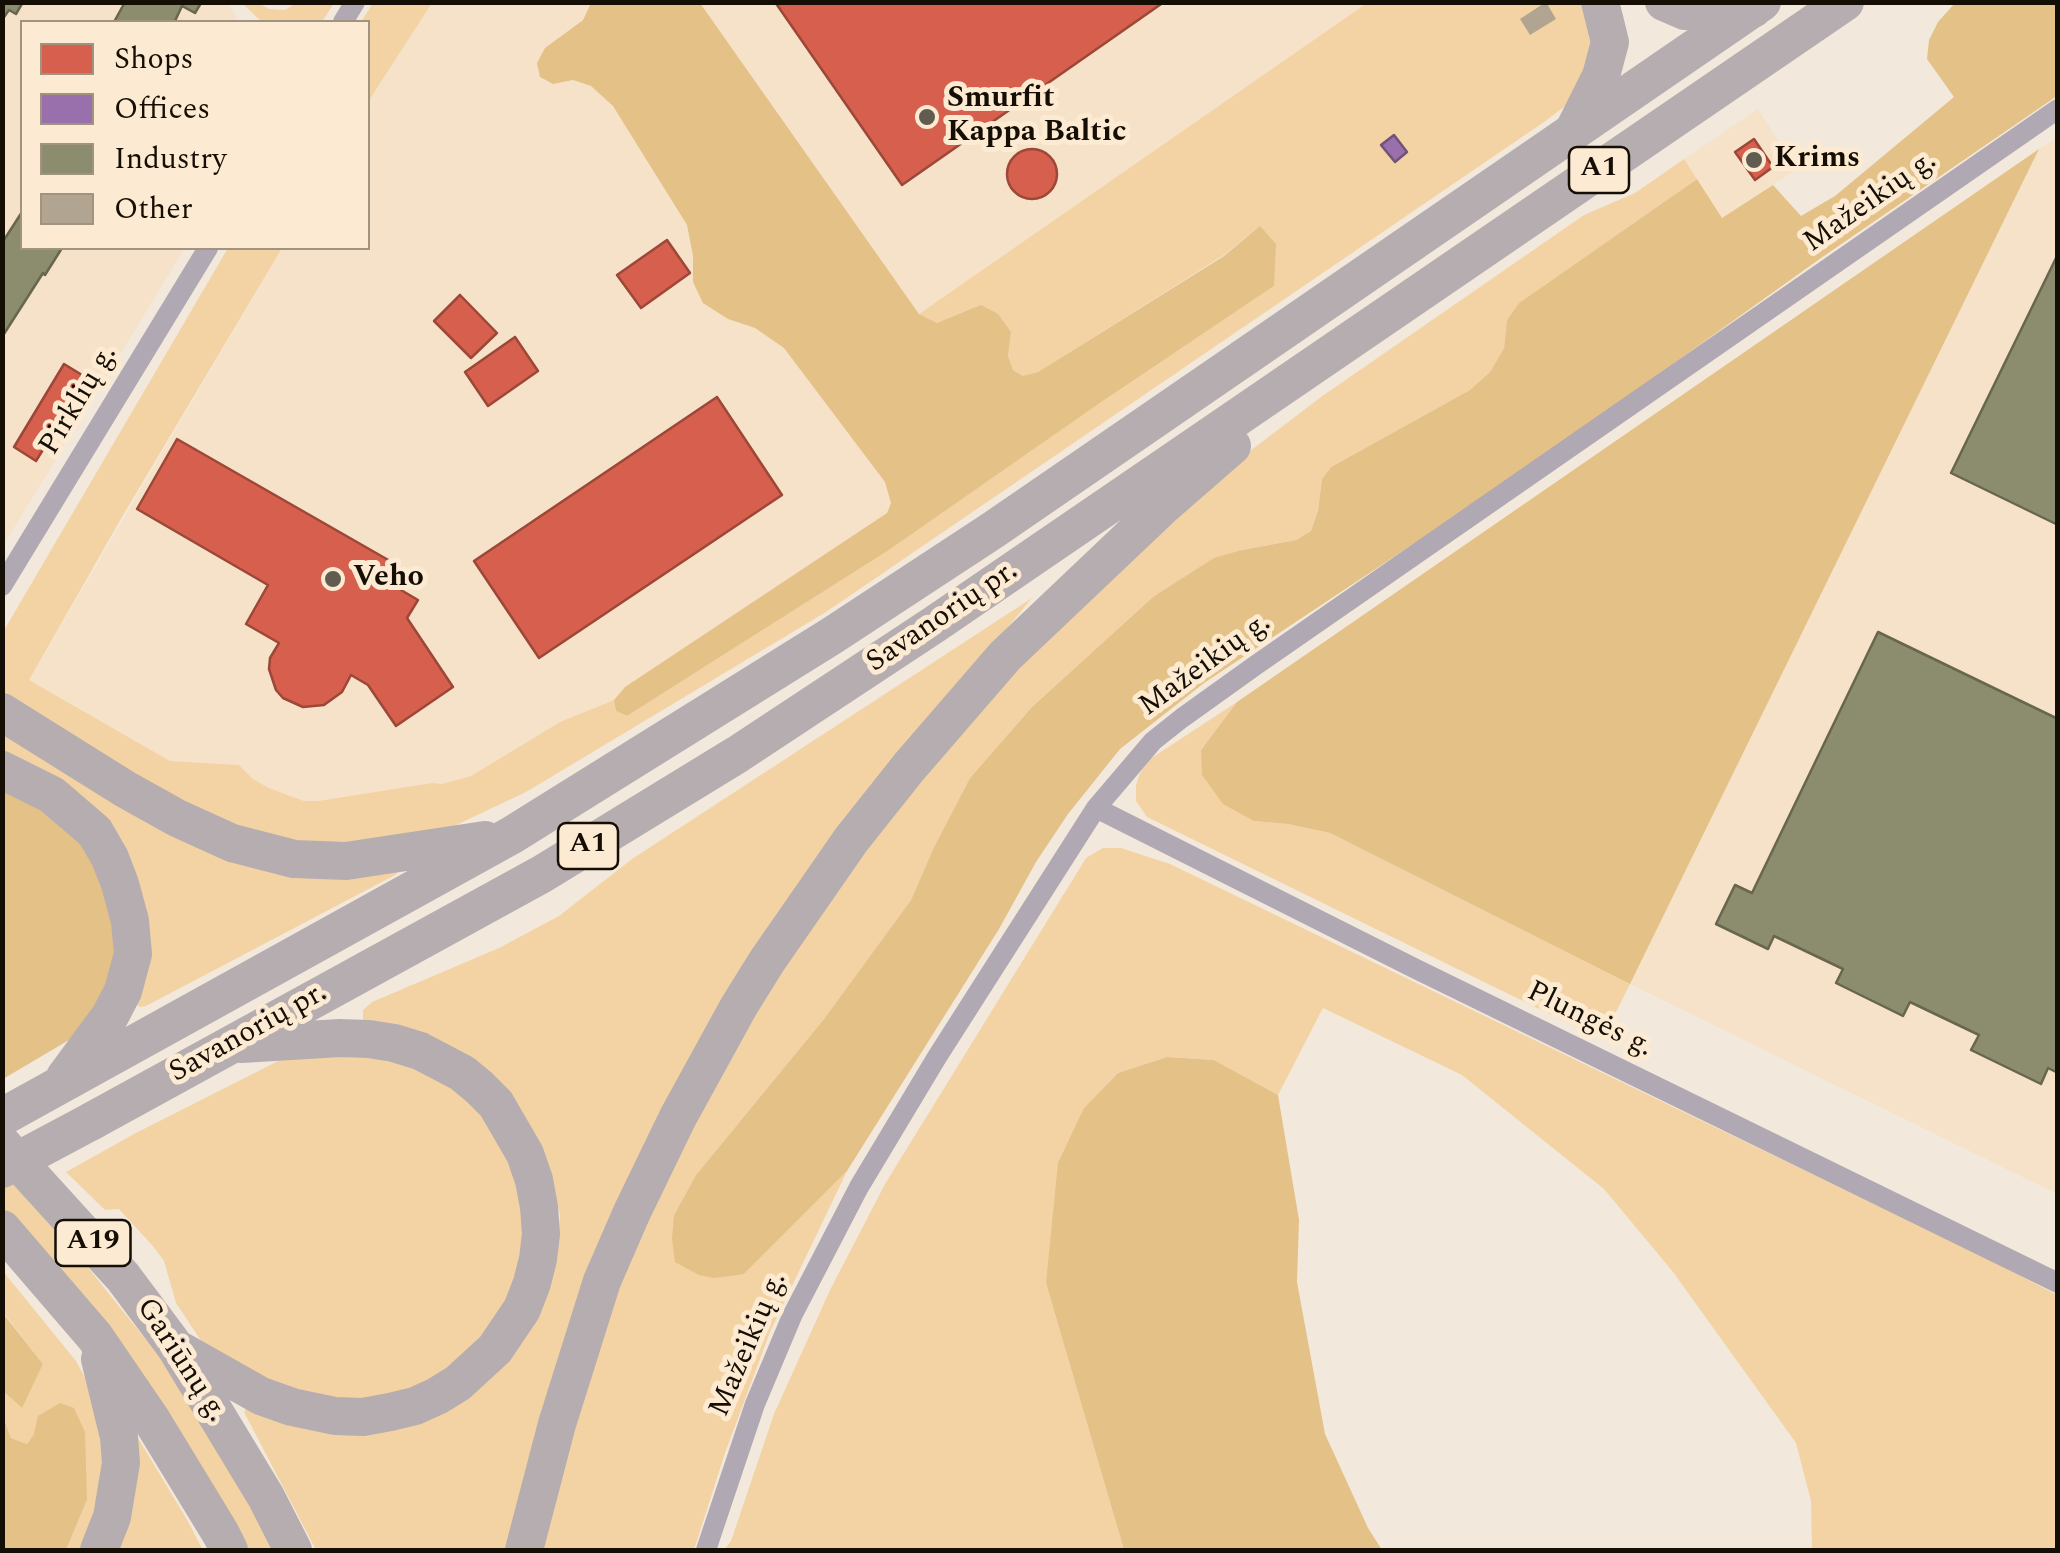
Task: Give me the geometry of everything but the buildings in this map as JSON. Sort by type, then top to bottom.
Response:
[{"type":"highway","points":[[1573,132],[1601,76],[1610,42],[1600,2]]},
{"type":"highway","points":[[1664,2],[1686,11],[1757,6]]},
{"type":"highway","name":"Savanorių pr.","points":[[2,1169],[542,874],[738,754],[935,624],[1844,2]]},
{"type":"highway","name":"Savanorių pr.","points":[[2,1117],[512,836],[833,636],[1757,6]]},
{"type":"highway","points":[[524,1550],[578,1356],[602,1281],[632,1212],[739,1006],[812,894],[908,767],[1005,656],[1162,507],[1354,339]]},
{"type":"highway","points":[[4,712],[125,789],[232,844],[294,859],[346,860],[512,836]]},
{"type":"highway","points":[[4,772],[52,795],[95,832],[110,858],[130,922],[133,954],[123,991],[110,1016],[58,1087]]},
{"type":"highway","points":[[176,1348],[261,1396],[292,1408],[363,1417],[415,1406],[458,1383],[503,1338],[522,1308],[538,1259],[539,1207],[525,1154],[496,1104],[462,1073],[420,1051],[369,1039],[228,1045]]},
{"type":"highway","name":"Gariūnų g.","points":[[2,1144],[124,1277],[176,1348],[294,1550]]},
{"type":"highway","name":"Gariūnų g.","points":[[2,1229],[94,1337],[152,1420],[229,1550]]},
{"type":"highway","points":[[94,1337],[119,1437],[121,1464],[112,1518],[100,1550]]},
{"type":"street","name":"Mažeikių g.","points":[[706,1550],[755,1404],[792,1316],[859,1186],[1096,808],[1152,742],[2058,109]]},
{"type":"street","name":"Pirklių g.","points":[[2,586],[207,250]]},
{"type":"street","name":"Plungės g.","points":[[1096,808],[2058,1283]]},
{"type":"shaded area","points":[[1589,2],[1599,39],[1585,85],[1544,122],[826,612],[526,792],[433,836],[291,847],[200,819],[3,700],[3,632],[227,250],[281,250],[29,680],[170,761],[239,765],[269,788],[304,801],[442,784],[471,776],[560,722],[614,700],[616,711],[627,716],[889,550],[1274,286],[1259,227],[1224,255],[1038,372],[1023,376],[1013,370],[1008,356],[1011,332],[946,320],[937,323],[919,314],[1367,3]]},
{"type":"shaded area","points":[[3,3],[229,3],[237,20],[20,20],[20,250],[184,250],[3,546]]},
{"type":"shaded area","points":[[242,3],[285,10],[296,3],[334,3],[323,20],[260,20]]},
{"type":"shaded area","points":[[373,3],[432,3],[370,99],[370,20],[362,20]]},
{"type":"shaded area","points":[[432,3],[591,3],[583,19],[545,48],[553,84],[573,80],[591,86],[613,105],[687,225],[693,282],[728,319],[755,328],[784,348],[886,482],[891,503],[887,513],[625,687],[614,700],[560,722],[471,776],[442,784],[304,801],[269,788],[239,765],[170,761],[29,680],[281,250],[370,250],[370,99]]},
{"type":"shaded area","points":[[591,3],[700,3],[919,314],[937,323],[981,305],[998,314],[1011,332],[1008,356],[1013,370],[1023,376],[1038,372],[1224,256],[1260,226],[1276,244],[1274,286],[889,550],[627,716],[616,711],[614,700],[625,687],[887,513],[891,503],[885,482],[784,348],[755,328],[728,319],[703,303],[693,282],[687,225],[613,106],[591,86],[573,80],[553,84],[540,77],[537,63],[545,48],[583,20]]},
{"type":"shaded area","points":[[700,3],[1367,3],[919,314]]},
{"type":"shaded area","points":[[1955,3],[2057,3],[2057,96],[1821,258],[1526,469],[1204,683],[1120,749],[1036,862],[999,929],[847,1171],[744,1274],[714,1278],[675,1262],[674,1215],[696,1175],[824,1019],[911,900],[970,778],[1032,707],[1153,597],[1214,558],[1296,540],[1311,531],[1322,479],[1331,467],[1470,390],[1490,372],[1504,348],[1507,320],[1519,303],[1697,179],[1722,218],[1773,185],[1801,216],[1835,196],[1954,97],[1927,59],[1929,40],[1938,22]]},
{"type":"shaded area","points":[[1758,109],[1797,169],[1722,218],[1684,159]]},
{"type":"shaded area","points":[[2057,138],[2057,1194],[1630,984],[2039,149]]},
{"type":"shaded area","points":[[2039,149],[1630,984],[1330,833],[1254,821],[1223,804],[1202,775],[1201,750],[1237,702]]},
{"type":"shaded area","points":[[1684,159],[1697,179],[1519,303],[1507,320],[1504,348],[1490,372],[1470,390],[1331,467],[1322,479],[1311,531],[1296,540],[1242,550],[1153,597],[1032,707],[970,778],[911,900],[824,1019],[696,1175],[674,1215],[744,1274],[847,1171],[770,1332],[694,1550],[536,1550],[634,1235],[757,994],[971,708],[1208,483],[1321,397],[1584,215],[1635,193]]},
{"type":"shaded area","points":[[1032,598],[841,830],[753,955],[507,1550],[316,1550],[244,1412],[250,1402],[424,1417],[558,1245],[560,1215],[550,1173],[532,1132],[363,1022],[363,1010],[372,1002],[499,948],[559,916],[632,859]]},
{"type":"shaded area","points":[[1237,702],[1201,750],[1254,821],[1330,833],[1630,984],[1613,1018],[1598,1026],[1578,1028],[1147,817],[1136,801],[1136,785],[1150,759]]},
{"type":"shaded area","points":[[10,725],[151,815],[398,869],[397,874],[140,1007],[3,753],[2,737]]},
{"type":"shaded area","points":[[2,781],[68,820],[114,889],[114,984],[69,1040],[3,1079]]},
{"type":"shaded area","points":[[1103,848],[1121,848],[1170,864],[2057,1295],[2057,1550],[1812,1550],[1811,1501],[1796,1443],[1673,1272],[1604,1189],[1462,1075],[1323,1008],[1278,1095],[1214,1060],[1167,1057],[1118,1073],[1084,1108],[1046,1283],[1124,1550],[724,1550],[731,1541],[774,1414],[830,1290],[885,1184],[1086,858]]},
{"type":"shaded area","points":[[330,1047],[421,1061],[492,1116],[529,1200],[516,1296],[457,1369],[367,1405],[269,1387],[204,1345],[176,1303],[164,1261],[152,1245],[119,1209],[105,1210],[66,1172],[284,1058]]},
{"type":"shaded area","points":[[1167,1057],[1214,1060],[1278,1095],[1299,1220],[1297,1282],[1325,1434],[1382,1550],[1124,1550],[1046,1283],[1058,1163],[1084,1108],[1118,1073]]},
{"type":"shaded area","points":[[2,1169],[28,1193],[163,1361],[276,1550],[243,1550],[96,1321],[3,1210]]},
{"type":"shaded area","points":[[2,1270],[76,1361],[98,1401],[108,1445],[91,1550],[66,1550],[87,1500],[34,1434],[27,1444],[11,1438],[3,1417],[3,1391],[21,1407],[43,1364],[3,1312]]},
{"type":"shaded area","points":[[2,1312],[43,1364],[22,1408],[3,1391]]},
{"type":"shaded area","points":[[60,1403],[74,1408],[85,1432],[87,1500],[66,1550],[3,1550],[3,1417],[11,1438],[27,1444],[38,1416]]},
{"type":"shaded area","points":[[129,1423],[186,1518],[203,1550],[115,1550]]},
{"type":"place","name":"Smurfit Kappa Baltic","points":[[927,117]]},
{"type":"place","name":"Krims","points":[[1754,160]]},
{"type":"place","name":"Veho","points":[[333,579]]}]
